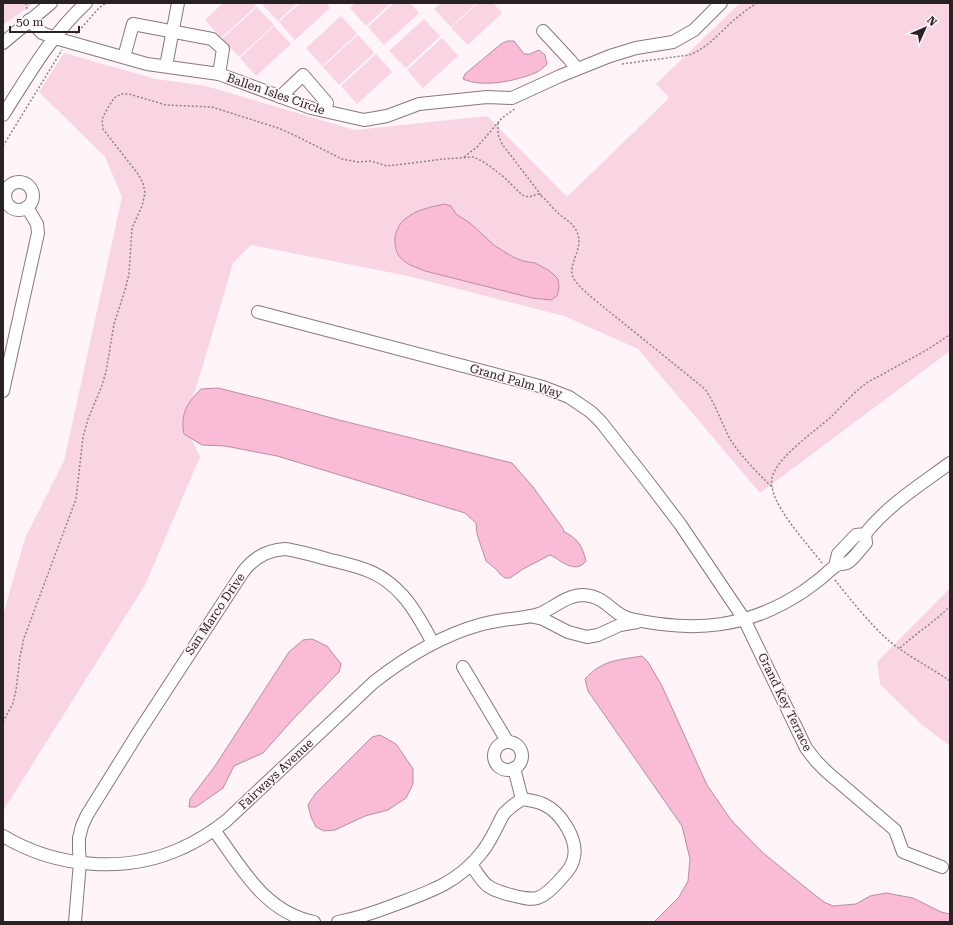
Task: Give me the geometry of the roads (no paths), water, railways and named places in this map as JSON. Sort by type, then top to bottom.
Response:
[{"type":"street","points":[[3,44],[29,20],[51,3]]},
{"type":"street","points":[[3,115],[44,51],[86,3]]},
{"type":"street","points":[[166,66],[171,31],[178,3]]},
{"type":"street","name":"Ballen Isles Circle","points":[[29,20],[42,33],[55,38],[147,64],[219,74],[311,108],[364,120],[387,116],[419,104],[487,97],[512,98],[577,69],[636,48],[673,42],[694,30],[721,3]]},
{"type":"street","points":[[124,57],[133,24],[212,39],[223,49],[219,74]]},
{"type":"street","points":[[543,31],[577,69]]},
{"type":"street","points":[[280,97],[303,75],[327,103],[325,111]]},
{"type":"street","points":[[3,391],[38,233],[37,224],[28,207]]},
{"type":"street","name":"Grand Palm Way","points":[[258,312],[543,387],[569,397],[581,404],[601,422],[645,478],[692,542],[744,620]]},
{"type":"street","name":"Fairways Avenue","points":[[3,836],[26,848],[49,856],[80,862],[103,864],[145,860],[164,856],[182,849],[226,821],[374,682],[396,664],[433,643],[455,633],[478,626],[501,620],[530,616],[547,610],[570,597],[581,595],[599,599],[613,610],[628,618],[645,622],[686,627],[711,626],[744,620],[781,605],[805,590],[832,569],[838,554],[856,535],[865,534],[876,521],[904,497],[950,463]]},
{"type":"street","name":"San Marco Drive","points":[[75,922],[80,862],[79,838],[87,815],[190,652],[243,572],[257,557],[270,551],[285,549],[365,569],[380,576],[404,597],[413,609],[433,643]]},
{"type":"street","name":"Fairways Avenue","points":[[530,616],[543,619],[568,632],[587,636],[598,635],[628,622],[645,622]]},
{"type":"street","name":"Grand Key Terrace","points":[[744,620],[806,748],[816,761],[895,830],[903,852],[942,868]]},
{"type":"street","points":[[463,667],[508,741]]},
{"type":"street","points":[[508,741],[517,744],[522,752],[521,762],[514,768],[510,770],[502,768],[496,762],[494,753],[498,745],[508,741]]},
{"type":"street","points":[[514,768],[522,799]]},
{"type":"street","points":[[338,922],[358,918],[435,890],[450,881],[471,865],[491,840],[504,815],[511,806],[522,799],[533,800],[543,804],[559,815],[575,845],[575,853],[570,867],[547,894],[534,899],[526,899],[496,891],[488,886],[471,865]]},
{"type":"street","points":[[214,830],[266,898],[290,918],[314,922]]}]
